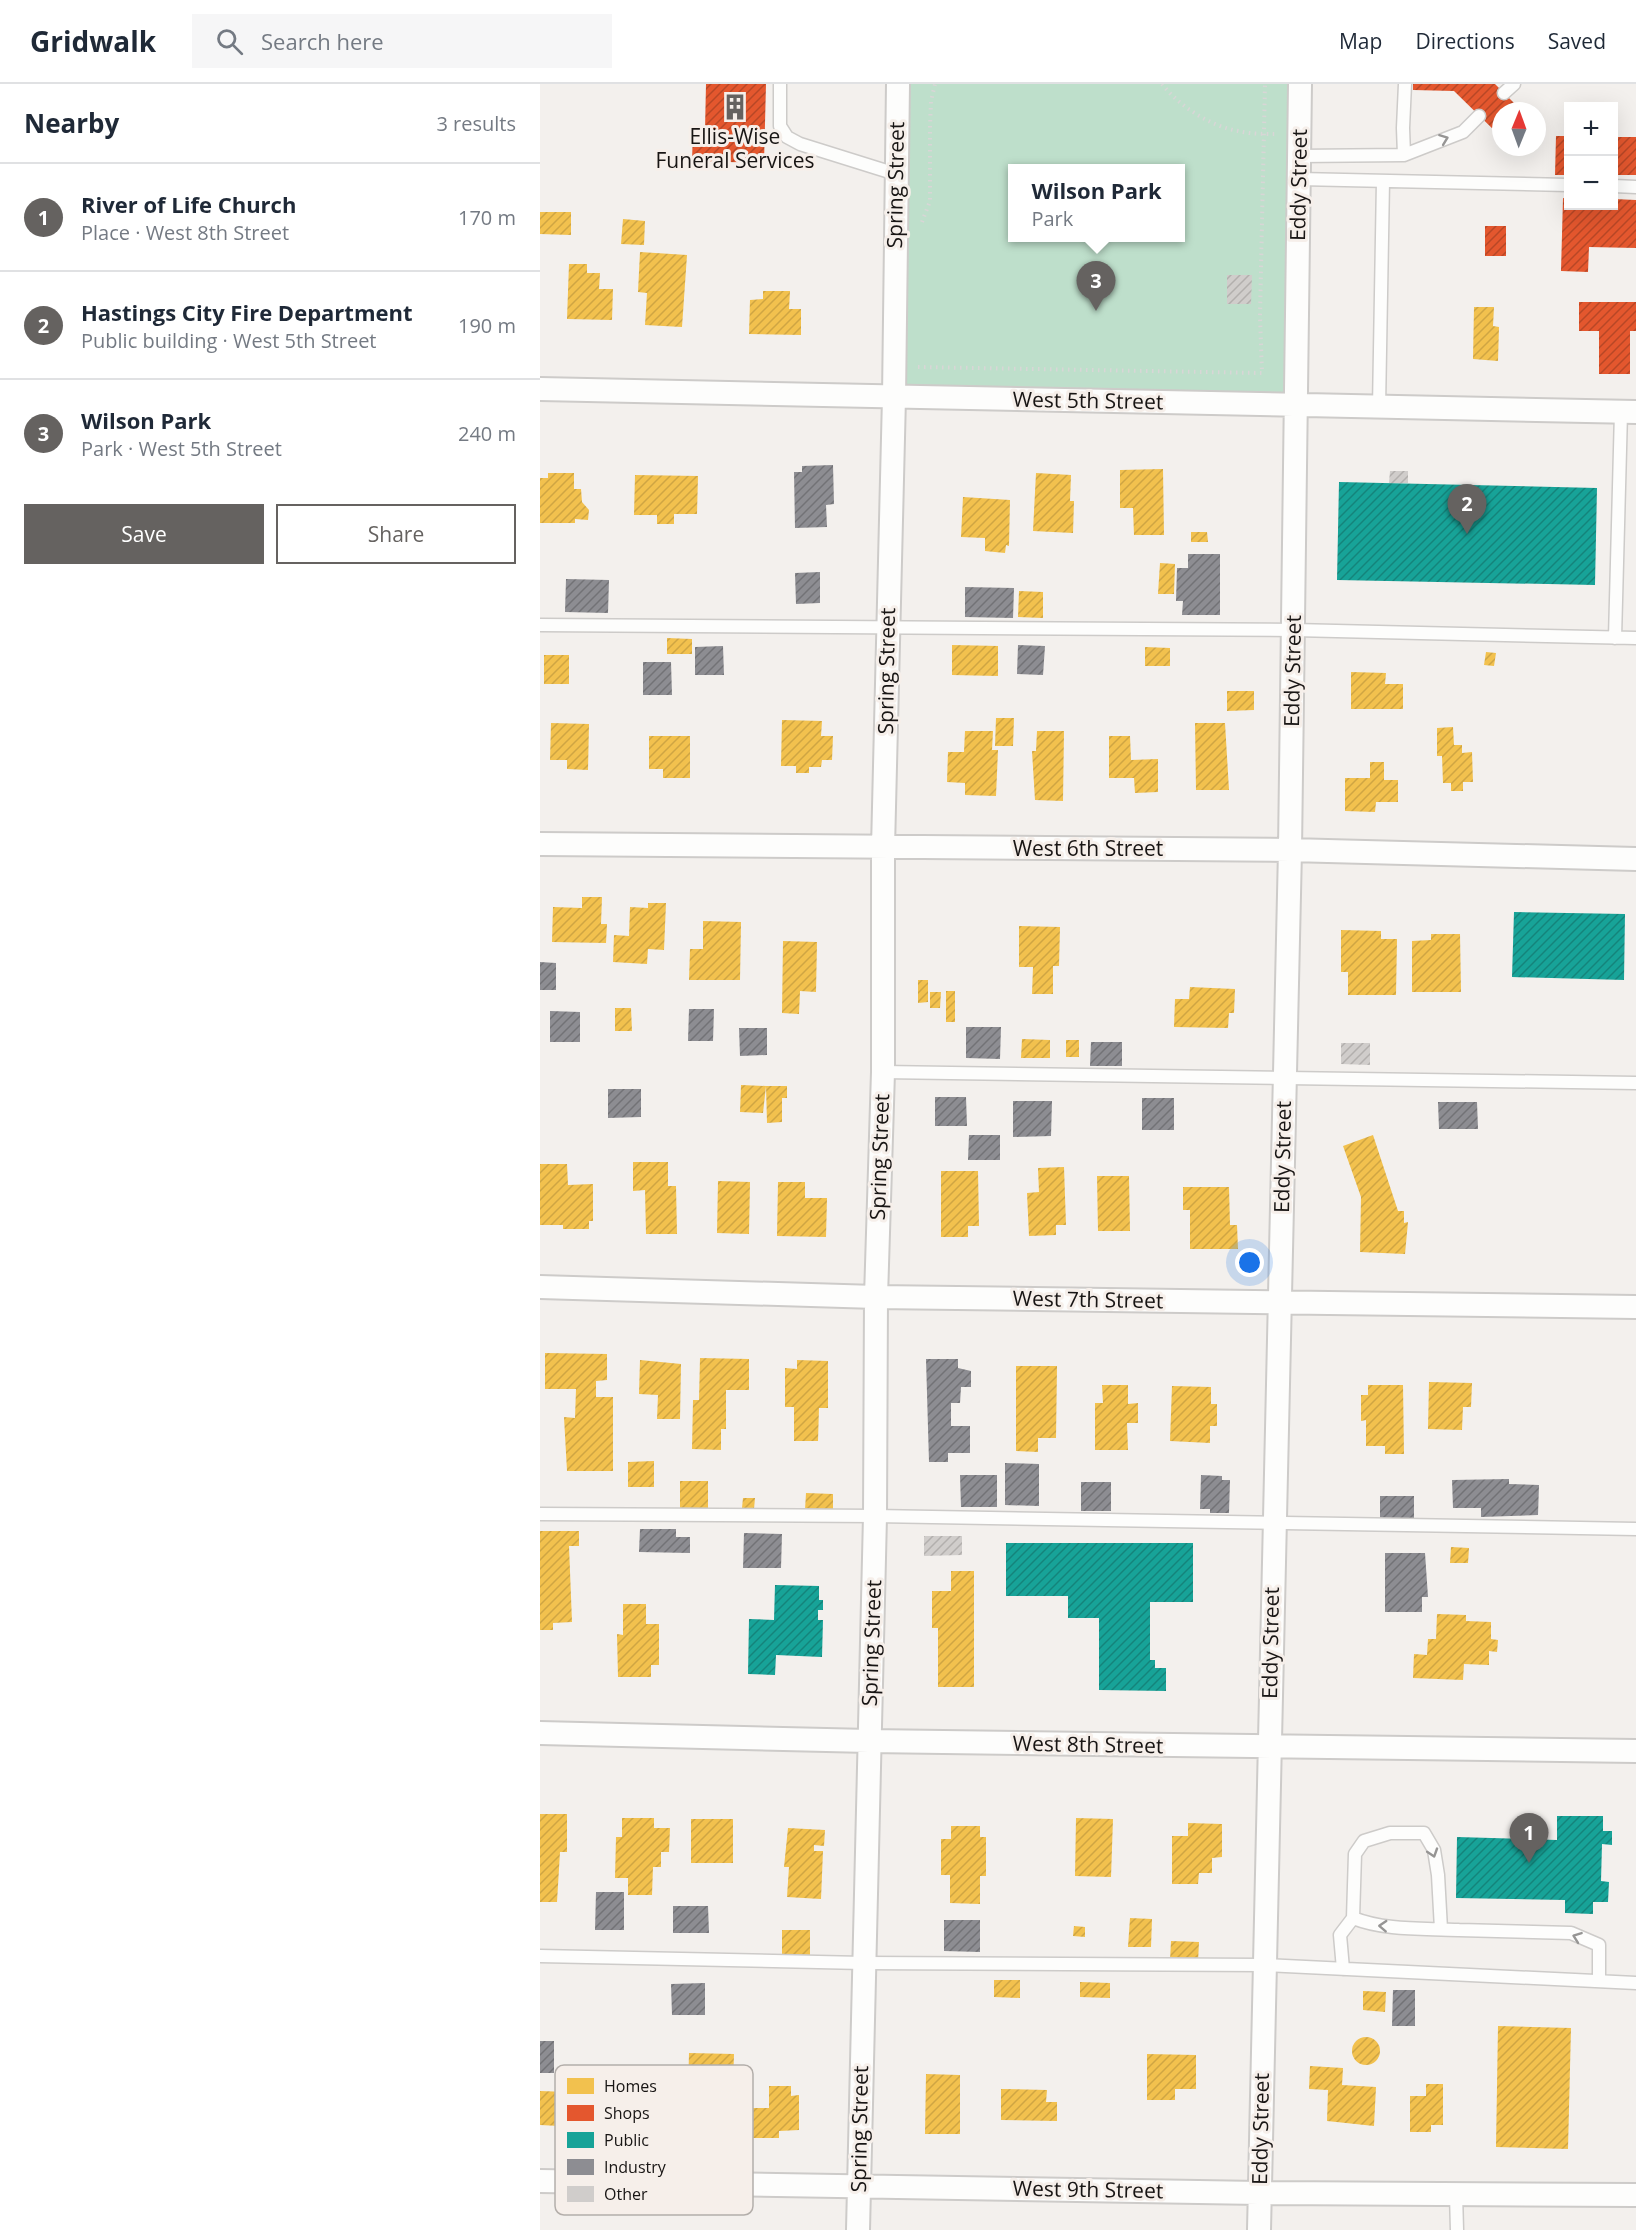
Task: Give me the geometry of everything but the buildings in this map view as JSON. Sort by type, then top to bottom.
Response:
[{"type":"street","name":"Spring Street","points":[[858,2230],[875,1516],[876,1297],[883,1072],[883,848],[894,397],[898,84]]},
{"type":"street","name":"Eddy Street","points":[[1259,2230],[1290,850],[1300,84]]},
{"type":"street","name":"West 5th Street","points":[[540,389],[1628,412]]},
{"type":"street","name":"West 6th Street","points":[[540,844],[1290,850],[1636,859]]},
{"type":"street","name":"West 7th Street","points":[[540,1287],[876,1297],[1636,1307]]},
{"type":"street","name":"West 8th Street","points":[[540,1732],[1269,1748],[1636,1751]]},
{"type":"street","name":"West 9th Street","points":[[540,2181],[555,2181]]},
{"type":"street","name":"West 9th Street","points":[[753,2184],[1259,2193],[1636,2195]]},
{"type":"lane","points":[[780,84],[780,126],[787,137],[800,144],[896,174]]},
{"type":"lane","points":[[1404,155],[1405,84]]},
{"type":"lane","points":[[1504,93],[1514,84]]},
{"type":"lane","points":[[1300,146],[1404,155],[1463,132],[1479,116]]},
{"type":"lane","points":[[1299,179],[1564,185]]},
{"type":"lane","points":[[1379,407],[1383,181]]},
{"type":"lane","points":[[1618,186],[1636,187]]},
{"type":"lane","points":[[1615,638],[1628,412]]},
{"type":"lane","points":[[540,625],[1294,630],[1636,638]]},
{"type":"lane","points":[[883,1072],[1285,1080],[1636,1083]]},
{"type":"lane","points":[[540,1514],[875,1516],[1636,1529]]},
{"type":"lane","points":[[1343,1969],[1340,1935],[1353,1918],[1355,1854],[1364,1841],[1390,1833],[1424,1833],[1434,1850],[1441,1929]]},
{"type":"lane","points":[[1353,1918],[1371,1926],[1570,1933],[1599,1946],[1599,1981]]},
{"type":"lane","points":[[540,1956],[863,1963],[1264,1965],[1636,1983]]},
{"type":"lane","points":[[1456,2194],[1457,2230]]},
{"type":"path","points":[[921,225],[930,201],[930,118],[935,84]]},
{"type":"path","points":[[1162,84],[1196,114],[1237,131],[1264,134],[1300,146]]},
{"type":"path","points":[[915,356],[915,368],[936,366],[1262,373],[1260,316],[1265,84]]},
{"type":"green space","points":[[898,84],[1300,84],[1295,405],[894,397]]},
{"type":"place","name":"Ellis-Wise Funeral Services","points":[[735,107]]},
{"type":"place","name":"Wilson Park","points":[[1096,311]]},
{"type":"place","name":"Hastings City Fire Department","points":[[1467,534]]},
{"type":"place","name":"River of Life Church","points":[[1529,1863]]}]
